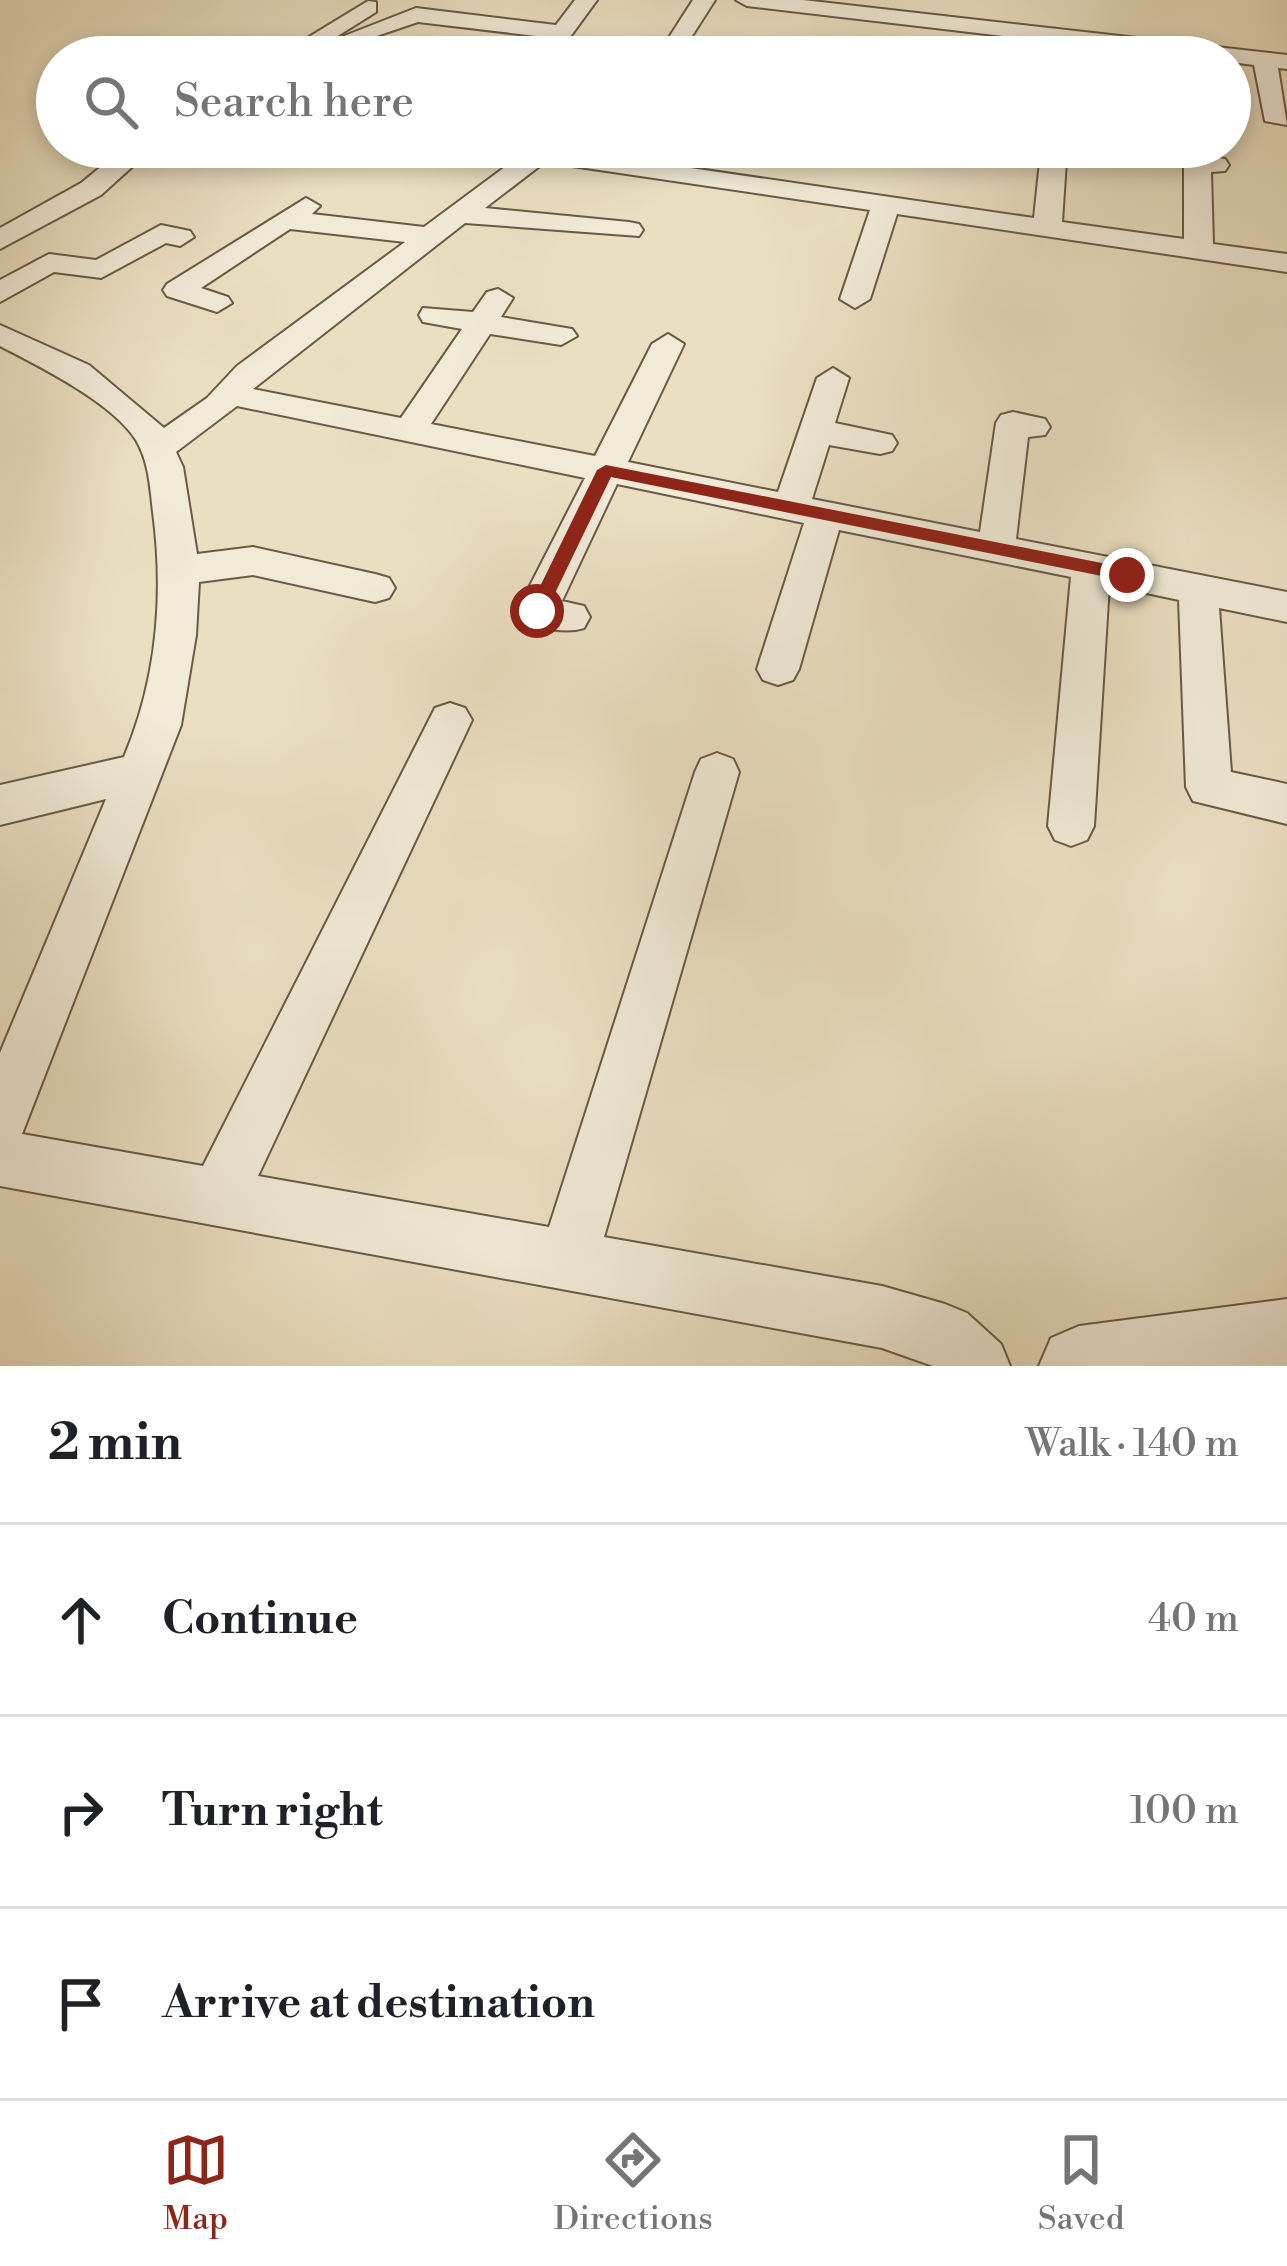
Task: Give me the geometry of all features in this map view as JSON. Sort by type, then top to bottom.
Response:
[{"type":"street","points":[[322,36],[379,0]]},
{"type":"street","points":[[353,36],[406,0]]},
{"type":"street","points":[[356,36],[416,15],[562,32],[586,0]]},
{"type":"street","points":[[681,36],[704,0]]},
{"type":"street","points":[[747,0],[943,11],[1060,36]]},
{"type":"street","points":[[1276,61],[1274,116],[1287,118]]},
{"type":"street","points":[[0,212],[85,168]]},
{"type":"street","points":[[0,240],[92,189],[116,168]]},
{"type":"street","points":[[158,448],[232,395],[249,373],[520,168]]},
{"type":"street","points":[[636,168],[1287,263]]},
{"type":"street","points":[[1047,228],[1052,168]]},
{"type":"street","points":[[1197,168],[1198,250]]},
{"type":"street","points":[[855,299],[886,204]]},
{"type":"street","points":[[217,302],[178,290],[297,213],[430,236]]},
{"type":"street","points":[[459,214],[629,230]]},
{"type":"street","points":[[0,293],[49,263],[101,269],[161,234],[180,237]]},
{"type":"street","points":[[410,431],[490,310]]},
{"type":"street","points":[[434,316],[490,310],[561,336]]},
{"type":"street","points":[[0,334],[77,372],[149,431],[165,466],[180,570],[176,634],[159,725],[0,1119]]},
{"type":"street","points":[[570,617],[537,611],[668,344]]},
{"type":"street","points":[[778,669],[808,511],[816,431],[833,378]]},
{"type":"street","points":[[232,395],[1287,607]]},
{"type":"street","points":[[995,548],[1012,423],[1033,427]]},
{"type":"street","points":[[816,431],[880,443]]},
{"type":"street","points":[[180,570],[253,561],[375,587]]},
{"type":"street","points":[[1071,826],[1091,568]]},
{"type":"street","points":[[1198,589],[1209,787],[1287,804]]},
{"type":"street","points":[[218,1197],[450,720]]},
{"type":"street","points":[[568,1260],[715,771]]},
{"type":"street","points":[[0,805],[140,772]]},
{"type":"street","points":[[0,1158],[882,1317],[946,1335],[979,1366]]},
{"type":"street","points":[[1078,1366],[1287,1339]]},
{"type":"route","points":[[537,611],[606,470],[1127,575]]}]
